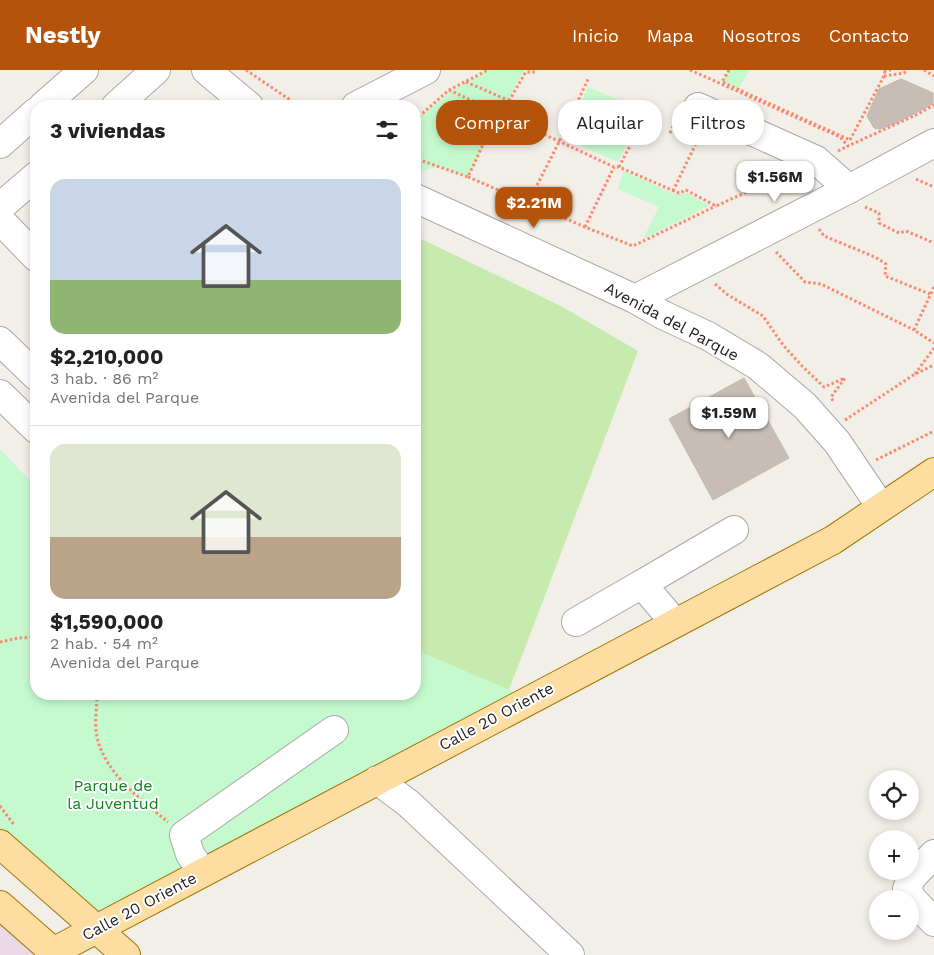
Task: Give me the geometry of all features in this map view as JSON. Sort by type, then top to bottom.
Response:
[{"type":"main road","name":"Calle 20 Oriente","points":[[55,953],[202,872],[833,540],[934,472]]},
{"type":"main road","points":[[0,844],[126,955]]},
{"type":"main road","points":[[0,905],[55,953]]},
{"type":"street","points":[[49,100],[84,70]]},
{"type":"street","points":[[123,100],[156,70]]},
{"type":"street","points":[[206,70],[242,100]]},
{"type":"street","points":[[368,100],[426,70]]},
{"type":"street","points":[[2,136],[30,116]]},
{"type":"street","points":[[764,141],[816,160],[854,197]]},
{"type":"street","points":[[635,299],[854,197],[934,142]]},
{"type":"street","points":[[0,207],[30,181]]},
{"type":"street","name":"Avenida del Parque","points":[[421,201],[635,299],[663,315],[708,336],[758,366],[805,406],[837,442],[881,507]]},
{"type":"street","points":[[0,220],[30,251]]},
{"type":"street","points":[[0,341],[30,370]]},
{"type":"street","points":[[0,394],[30,423]]},
{"type":"street","points":[[576,622],[734,530]]},
{"type":"street","points":[[642,584],[674,622]]},
{"type":"street","points":[[202,872],[190,854],[184,835],[334,730]]},
{"type":"street","points":[[378,780],[408,803],[570,955]]},
{"type":"street","points":[[934,854],[911,878],[907,889],[912,899],[934,922]]},
{"type":"path","points":[[246,70],[290,100]]},
{"type":"path","points":[[421,115],[449,90],[488,70]]},
{"type":"path","points":[[690,70],[840,137],[848,146]]},
{"type":"path","points":[[728,70],[722,82],[850,140]]},
{"type":"path","points":[[850,140],[884,76],[884,70],[891,70]]},
{"type":"path","points":[[884,76],[904,73],[907,70]]},
{"type":"path","points":[[924,70],[934,76]]},
{"type":"path","points":[[510,100],[526,72],[534,72]]},
{"type":"path","points":[[578,100],[588,79]]},
{"type":"path","points":[[466,82],[507,100]]},
{"type":"path","points":[[449,90],[471,100]]},
{"type":"path","points":[[421,160],[468,177],[633,246],[934,105]]},
{"type":"path","points":[[835,136],[850,140]]},
{"type":"path","points":[[528,203],[558,144]]},
{"type":"path","points":[[468,177],[483,145]]},
{"type":"path","points":[[566,145],[673,191],[679,193],[686,190],[716,206]]},
{"type":"path","points":[[620,167],[631,145]]},
{"type":"path","points":[[673,191],[691,145]]},
{"type":"path","points":[[585,227],[614,167]]},
{"type":"path","points":[[854,197],[879,213],[879,223],[899,233],[906,231],[934,243]]},
{"type":"path","points":[[814,222],[824,236],[875,257],[886,264],[885,276],[930,294]]},
{"type":"path","points":[[771,247],[805,282],[821,284],[914,330],[934,343]]},
{"type":"path","points":[[721,277],[712,282],[728,295],[763,316],[784,345],[824,387],[845,378],[831,398],[836,405]]},
{"type":"path","points":[[914,330],[934,286]]},
{"type":"path","points":[[915,374],[934,348]]},
{"type":"path","points":[[845,420],[915,374],[934,365]]},
{"type":"path","points":[[841,412],[850,427]]},
{"type":"path","points":[[870,463],[934,431]]},
{"type":"path","points":[[0,642],[30,637]]},
{"type":"path","points":[[97,700],[96,735],[103,755],[132,793],[184,835]]},
{"type":"shaded area","points":[[0,920],[40,955],[0,955]]},
{"type":"green space","points":[[489,70],[524,70],[508,100],[440,100],[451,91]]},
{"type":"green space","points":[[729,70],[750,70],[738,89],[722,82]]},
{"type":"green space","points":[[588,87],[619,100],[582,100]]},
{"type":"green space","points":[[436,104],[436,145],[485,145],[468,177],[439,166],[421,171],[421,116]]},
{"type":"green space","points":[[579,145],[626,145],[618,162]]},
{"type":"green space","points":[[624,171],[677,195],[687,193],[709,206],[643,239],[659,207],[618,189]]},
{"type":"green space","points":[[421,239],[561,306],[638,351],[509,690],[421,653]]},
{"type":"green space","name":"Parque de la Juventud","points":[[0,449],[30,481],[30,700],[421,700],[421,653],[517,693],[99,914],[0,831]]},
{"type":"building","points":[[901,79],[933,93],[933,104],[896,123],[880,129],[874,128],[867,116],[879,89]]},
{"type":"building","points":[[744,378],[789,458],[713,500],[669,419]]}]
